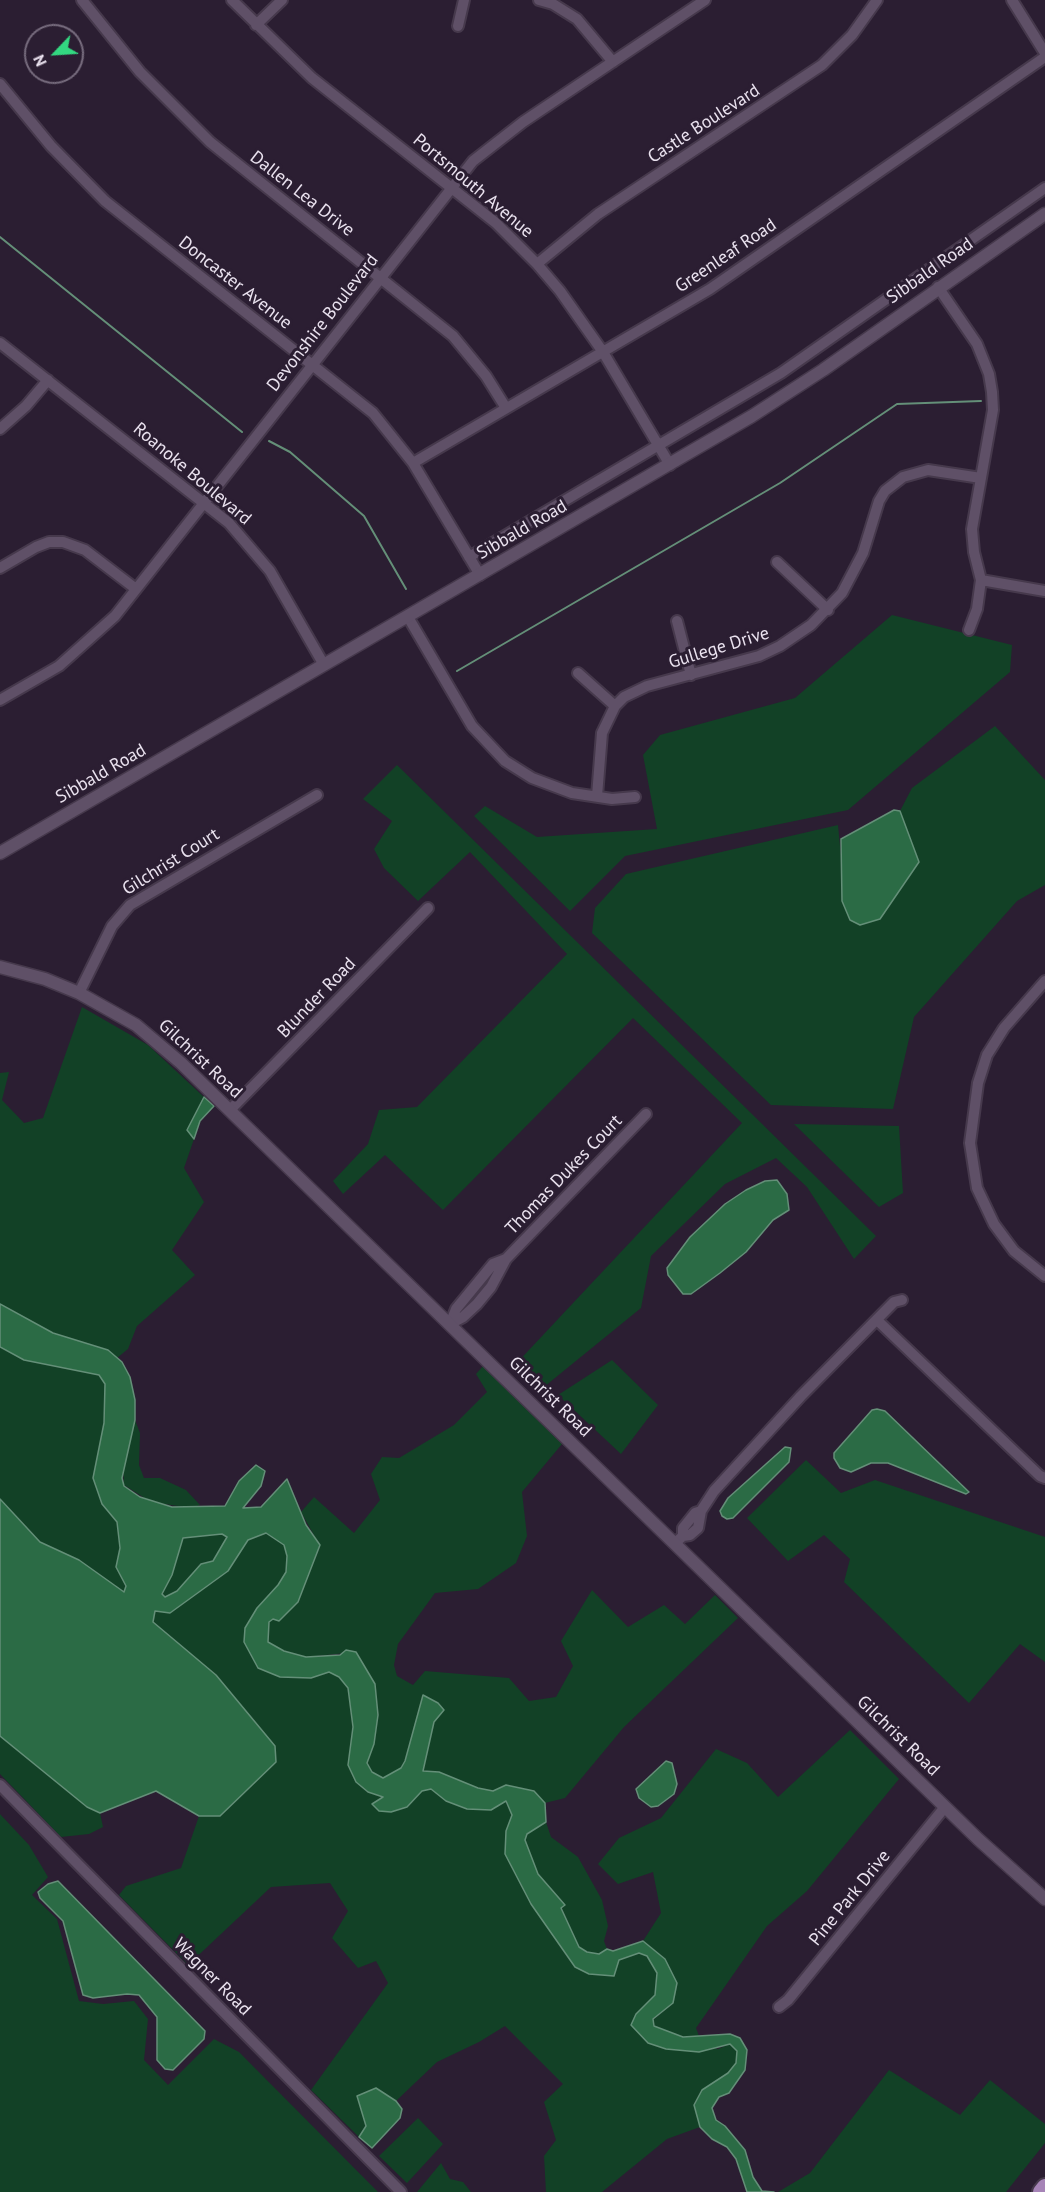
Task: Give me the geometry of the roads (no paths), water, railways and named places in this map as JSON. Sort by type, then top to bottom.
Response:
[{"type":"highway","points":[[1041,2192],[1045,2187]]},
{"type":"street","name":"Dallen Lea Drive","points":[[82,0],[140,72],[210,142],[453,336],[486,376],[507,408]]},
{"type":"street","name":"Portsmouth Avenue","points":[[232,0],[312,78],[496,223],[537,264],[561,291],[603,352],[670,465]]},
{"type":"street","points":[[256,25],[282,0]]},
{"type":"street","points":[[458,26],[464,0]]},
{"type":"street","points":[[539,0],[553,4],[578,19],[613,62]]},
{"type":"street","name":"Devonshire Boulevard","points":[[0,700],[59,666],[89,642],[115,616],[473,160],[497,140],[705,0]]},
{"type":"street","name":"Castle Boulevard","points":[[537,264],[598,214],[822,64],[852,35],[877,0]]},
{"type":"street","points":[[1012,0],[1045,55]]},
{"type":"street","name":"Greenleaf Road","points":[[413,464],[710,289],[1045,55]]},
{"type":"street","name":"Doncaster Avenue","points":[[0,84],[51,146],[105,201],[373,413],[399,442],[480,575]]},
{"type":"street","points":[[469,557],[659,447],[790,367],[1045,189]]},
{"type":"street","name":"Sibbald Road","points":[[0,853],[670,465],[813,377],[1045,214]]},
{"type":"street","points":[[938,287],[977,344],[989,374],[993,410],[972,541],[981,580],[977,609],[969,630]]},
{"type":"street","name":"Roanoke Boulevard","points":[[0,343],[204,502],[252,546],[270,572],[324,665]]},
{"type":"street","points":[[0,429],[26,406],[48,380]]},
{"type":"street","name":"Gullege Drive","points":[[615,706],[635,691],[741,662],[780,646],[811,626],[842,593],[869,537],[879,501],[892,484],[903,477],[928,470],[981,478]]},
{"type":"street","points":[[0,568],[49,542],[74,543],[136,589]]},
{"type":"street","points":[[777,562],[828,610]]},
{"type":"street","points":[[981,580],[1045,591]]},
{"type":"street","points":[[408,617],[463,713],[492,749],[519,770],[550,787],[597,796],[635,797]]},
{"type":"street","points":[[677,621],[690,675]]},
{"type":"street","points":[[578,673],[615,706],[602,733],[597,796]]},
{"type":"street","name":"Gilchrist Court","points":[[80,993],[112,926],[130,905],[317,795]]},
{"type":"street","name":"Blunder Road","points":[[230,1110],[428,908]]},
{"type":"street","name":"Gilchrist Road","points":[[0,967],[45,979],[80,993],[114,1011],[155,1040],[450,1324],[679,1540],[945,1807],[1045,1899]]},
{"type":"street","points":[[1045,981],[1004,1028],[991,1049],[978,1083],[971,1119],[971,1159],[982,1202],[994,1224],[1014,1251],[1045,1276]]},
{"type":"street","name":"Thomas Dukes Court","points":[[450,1324],[456,1310],[493,1264],[506,1258],[646,1114]]},
{"type":"street","points":[[679,1540],[698,1528],[702,1511],[714,1491],[762,1439],[894,1302],[902,1300]]},
{"type":"street","points":[[877,1320],[1040,1476],[1045,1478]]},
{"type":"street","name":"Wagner Road","points":[[0,1785],[400,2192]]},
{"type":"street","name":"Pine Park Drive","points":[[779,2007],[788,2000],[945,1807]]},
{"type":"waterway","points":[[0,237],[242,432]]},
{"type":"waterway","points":[[457,671],[780,483],[897,404],[981,401]]},
{"type":"waterway","points":[[269,441],[290,452],[364,516],[406,589]]}]
